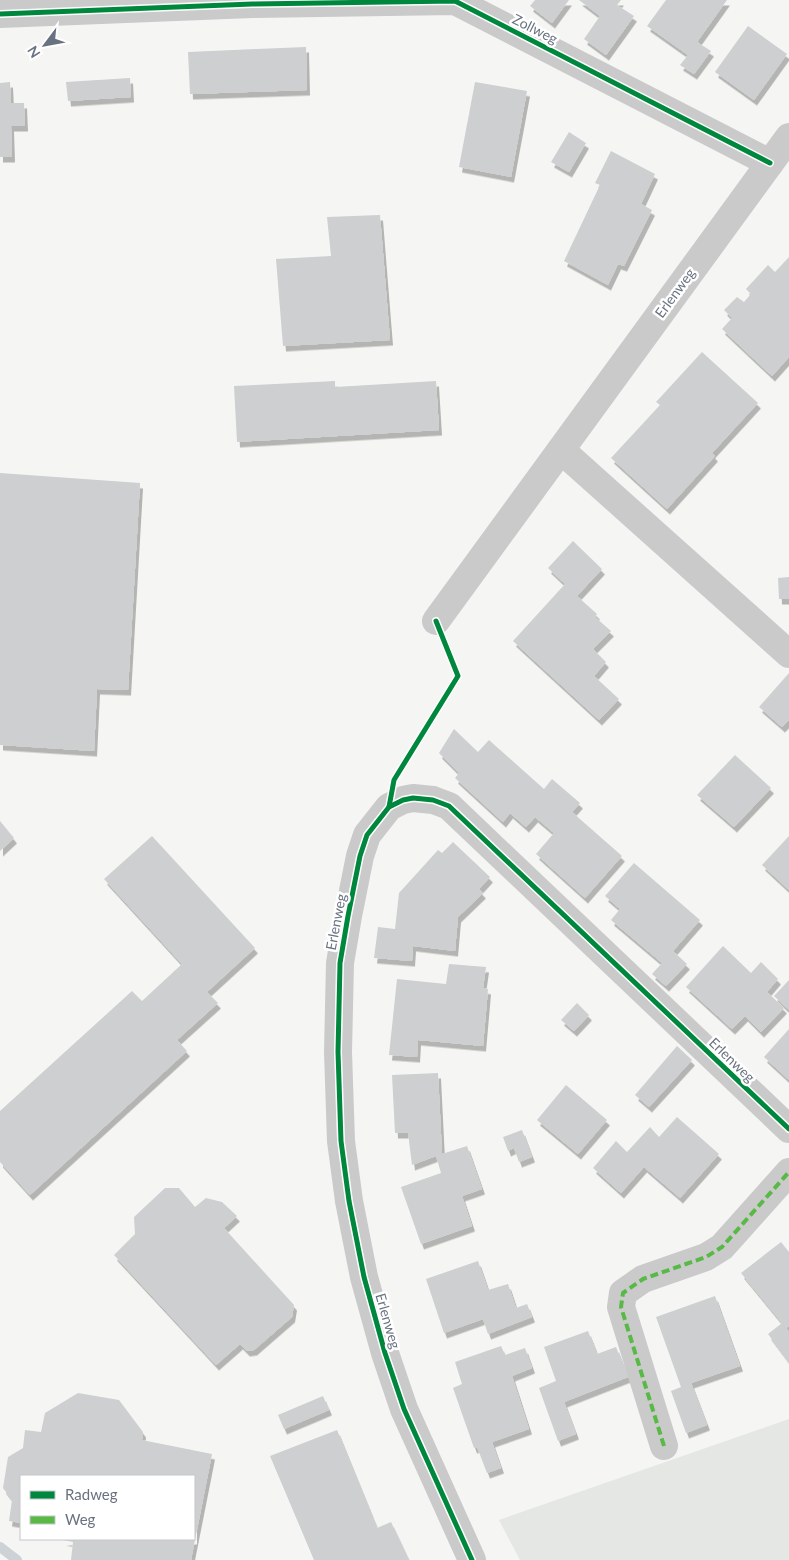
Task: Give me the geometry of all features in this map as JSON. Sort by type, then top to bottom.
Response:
[{"type":"street","name":"Zollweg","points":[[0,14],[252,4],[455,1],[770,163]]},
{"type":"street","name":"Erlenweg","points":[[436,621],[789,137]]},
{"type":"street","points":[[562,450],[789,654]]},
{"type":"street","name":"Erlenweg","points":[[472,1560],[404,1409],[385,1353],[362,1268],[349,1201],[341,1141],[338,1052],[340,963],[360,856],[367,835],[378,818],[388,807],[403,800],[413,798],[433,800],[449,806],[789,1129]]},
{"type":"street","points":[[664,1446],[621,1308],[623,1293],[642,1280],[706,1257],[722,1247],[789,1172]]},
{"type":"shaded area","points":[[789,1419],[789,1560],[520,1560],[499,1520]]},
{"type":"building","points":[[535,0],[569,0],[552,23],[530,6]]},
{"type":"building","points":[[579,0],[621,0],[617,5],[634,16],[606,55],[584,39],[600,16]]},
{"type":"building","points":[[666,0],[727,0],[697,42],[711,51],[694,74],[680,65],[688,55],[647,26]]},
{"type":"building","points":[[748,26],[787,54],[754,100],[715,72]]},
{"type":"building","points":[[306,47],[307,90],[190,94],[188,52]]},
{"type":"building","points":[[130,78],[131,97],[68,101],[66,82]]},
{"type":"building","points":[[10,82],[11,103],[24,103],[25,126],[11,126],[12,157],[0,157],[0,83]]},
{"type":"building","points":[[475,82],[527,91],[511,177],[459,167]]},
{"type":"building","points":[[569,132],[586,143],[569,172],[551,162]]},
{"type":"building","points":[[611,151],[655,174],[641,204],[652,210],[624,266],[618,264],[608,285],[564,261],[600,185],[595,183]]},
{"type":"building","points":[[380,215],[390,340],[283,346],[276,259],[331,256],[327,217]]},
{"type":"building","points":[[789,257],[789,357],[772,376],[722,329],[732,318],[724,310],[737,297],[744,302],[751,294],[746,289],[768,265],[775,272]]},
{"type":"building","points":[[702,352],[758,403],[712,453],[715,456],[667,509],[611,458],[660,405],[656,402]]},
{"type":"building","points":[[335,381],[335,387],[436,381],[439,430],[237,442],[234,386]]},
{"type":"building","points":[[0,473],[140,483],[128,690],[97,689],[94,751],[0,745]]},
{"type":"building","points":[[573,541],[602,569],[577,596],[597,614],[595,617],[611,631],[593,649],[606,662],[594,676],[619,699],[599,720],[513,641],[565,584],[548,568]]},
{"type":"building","points":[[789,577],[789,599],[779,599],[778,578]]},
{"type":"building","points":[[789,673],[789,720],[782,727],[759,707]]},
{"type":"building","points":[[454,729],[478,752],[489,740],[544,789],[552,779],[580,803],[572,812],[622,856],[585,898],[536,854],[554,833],[535,817],[526,827],[510,813],[503,822],[455,778],[459,773],[439,753]]},
{"type":"building","points":[[735,755],[771,788],[734,827],[697,795]]},
{"type":"building","points":[[0,821],[14,838],[0,851]]},
{"type":"building","points":[[152,836],[255,948],[207,992],[218,1003],[177,1040],[187,1051],[30,1195],[0,1162],[0,1111],[132,991],[142,1001],[182,964],[104,879]]},
{"type":"building","points":[[789,836],[789,890],[762,865]]},
{"type":"building","points":[[453,842],[490,877],[479,889],[483,893],[458,917],[455,951],[413,946],[412,961],[374,958],[378,927],[395,929],[399,893],[438,850],[442,853]]},
{"type":"building","points":[[634,863],[700,920],[673,951],[687,964],[666,986],[652,974],[662,963],[611,920],[620,909],[605,896]]},
{"type":"building","points":[[723,946],[751,973],[761,962],[778,979],[767,992],[784,1008],[761,1032],[745,1016],[732,1029],[686,987]]},
{"type":"building","points":[[449,964],[486,967],[483,988],[488,989],[483,1046],[418,1040],[417,1057],[389,1055],[397,979],[446,984]]},
{"type":"building","points":[[789,980],[789,1010],[774,996]]},
{"type":"building","points":[[577,1003],[589,1015],[574,1031],[561,1020]]},
{"type":"building","points":[[789,1029],[789,1080],[764,1057]]},
{"type":"building","points":[[677,1046],[692,1060],[649,1107],[635,1095]]},
{"type":"building","points":[[438,1073],[442,1154],[467,1146],[482,1189],[462,1196],[472,1226],[421,1244],[401,1187],[441,1173],[436,1156],[412,1165],[408,1133],[395,1133],[392,1075]]},
{"type":"building","points":[[566,1085],[607,1120],[578,1154],[537,1120]]},
{"type":"building","points":[[677,1117],[719,1154],[680,1198],[644,1167],[621,1193],[593,1168],[616,1141],[627,1152],[650,1127],[659,1137]]},
{"type":"building","points":[[522,1130],[532,1157],[519,1162],[514,1148],[508,1151],[503,1137]]},
{"type":"building","points":[[165,1188],[179,1188],[195,1207],[206,1198],[222,1202],[237,1216],[224,1228],[294,1305],[292,1317],[254,1350],[247,1351],[240,1344],[216,1365],[114,1255],[135,1234],[134,1217]]},
{"type":"building","points":[[781,1242],[789,1252],[789,1326],[786,1328],[789,1332],[789,1362],[768,1334],[782,1323],[741,1273]]},
{"type":"building","points":[[478,1261],[488,1290],[508,1284],[516,1308],[527,1304],[532,1317],[488,1334],[483,1319],[444,1333],[426,1279]]},
{"type":"building","points":[[715,1296],[740,1366],[691,1383],[707,1425],[686,1433],[671,1391],[681,1387],[656,1317]]},
{"type":"building","points":[[588,1331],[597,1354],[616,1347],[628,1377],[564,1402],[576,1434],[558,1441],[539,1388],[556,1381],[544,1347]]},
{"type":"building","points":[[501,1346],[505,1355],[525,1348],[532,1368],[512,1376],[529,1429],[492,1442],[501,1468],[487,1473],[477,1447],[474,1448],[453,1388],[462,1384],[455,1362]]},
{"type":"building","points":[[78,1393],[119,1400],[143,1432],[142,1440],[212,1454],[195,1540],[195,1475],[20,1475],[20,1523],[9,1521],[12,1500],[3,1488],[8,1457],[23,1448],[25,1430],[41,1432],[45,1413]]},
{"type":"building","points":[[323,1396],[329,1410],[284,1429],[278,1415]]},
{"type":"building","points":[[337,1430],[377,1528],[391,1522],[409,1560],[314,1560],[270,1456]]},
{"type":"building","points":[[63,1540],[195,1540],[191,1560],[71,1560],[73,1542]]},
{"type":"waterway","points":[[0,1547],[17,1560]]},
{"type":"marked path","points":[[664,1446],[621,1307],[623,1293],[643,1279],[706,1257],[722,1247],[789,1172]]},
{"type":"cycle path","points":[[0,14],[252,4],[455,1],[770,163]]},
{"type":"cycle path","points":[[389,807],[394,780],[458,676],[436,621]]},
{"type":"cycle path","points":[[472,1560],[404,1409],[385,1353],[364,1277],[349,1201],[341,1141],[338,1052],[340,963],[360,856],[367,835],[389,807],[403,800],[413,798],[433,800],[449,806],[789,1129]]}]
